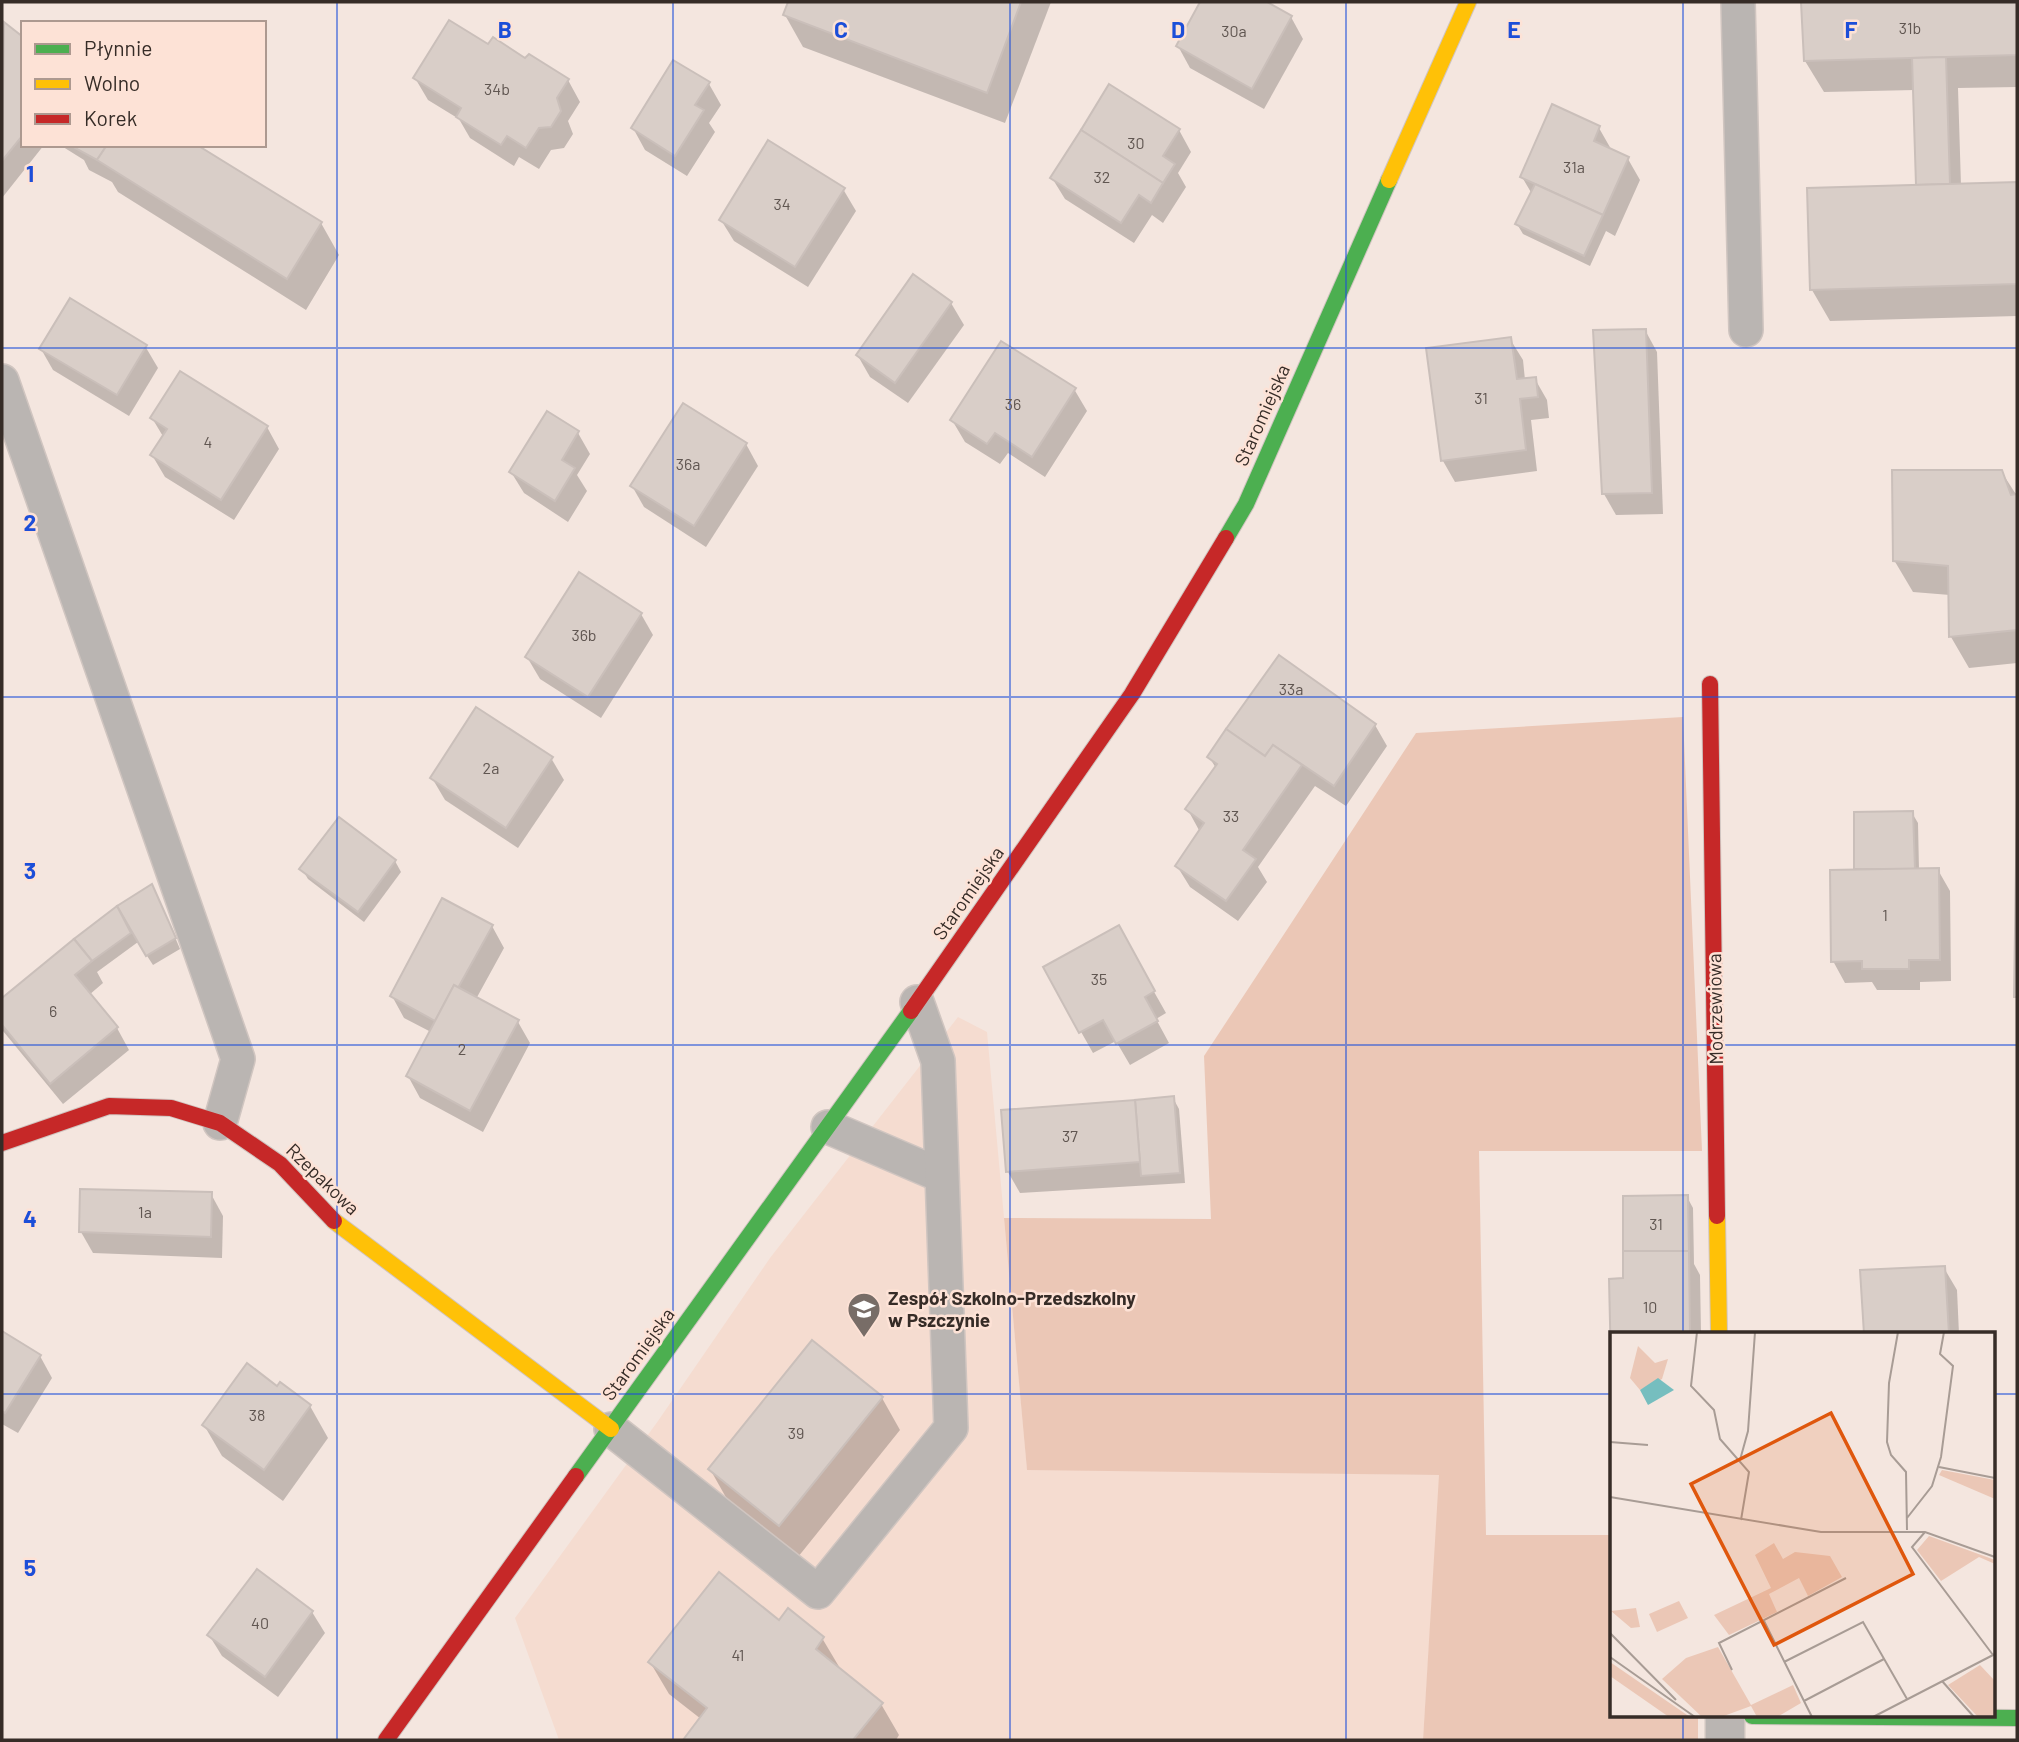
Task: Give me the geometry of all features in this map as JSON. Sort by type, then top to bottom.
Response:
[{"type":"street","name":"Staromiejska","points":[[386,1740],[828,1127],[1132,694],[1246,505],[1468,2]]},
{"type":"street","name":"Modrzewiowa","points":[[1710,684],[1720,1332]]},
{"type":"street","name":"Rzepakowa","points":[[4,1139],[109,1105],[172,1108],[220,1123],[280,1164],[338,1225],[611,1429]]},
{"type":"street","points":[[1725,1718],[1725,1740]]},
{"type":"street","points":[[1994,1718],[2017,1718]]},
{"type":"lane","points":[[1738,2],[1746,330]]},
{"type":"lane","points":[[2,381],[238,1059],[220,1123]]},
{"type":"lane","points":[[611,1429],[639,1455],[818,1592],[951,1428],[938,1061],[917,1002]]},
{"type":"lane","points":[[828,1127],[940,1175]]},
{"type":"shaded area","points":[[1683,717],[1702,1151],[1479,1151],[1486,1535],[1610,1535],[1610,1718],[1698,1718],[1698,1740],[1423,1740],[1439,1475],[1027,1470],[1004,1218],[1211,1219],[1204,1056],[1416,733]]},
{"type":"shaded area","name":"Zespół Szkolno-Przedszkolny w Pszczynie","points":[[958,1017],[987,1032],[1027,1469],[1440,1475],[1423,1740],[559,1740],[515,1618],[658,1421],[770,1258]]},
{"type":"building","points":[[788,2],[1021,2],[987,93],[783,15]]},
{"type":"building","points":[[1200,2],[1267,2],[1292,16],[1252,89],[1176,46]]},
{"type":"building","points":[[1801,2],[2017,2],[2017,55],[1804,61]]},
{"type":"building","points":[[449,20],[488,44],[493,37],[525,58],[529,54],[569,79],[557,98],[561,111],[551,127],[539,128],[526,148],[507,136],[501,145],[456,117],[461,108],[413,78]]},
{"type":"building","points":[[4,22],[21,35],[21,137],[2,161]]},
{"type":"building","points":[[1946,57],[1950,184],[1916,185],[1912,58]]},
{"type":"building","points":[[673,60],[710,82],[695,105],[704,110],[675,156],[631,128]]},
{"type":"building","points":[[1109,84],[1180,129],[1163,156],[1175,164],[1163,183],[1081,130]]},
{"type":"building","points":[[1552,104],[1600,126],[1594,141],[1629,157],[1603,215],[1520,177]]},
{"type":"building","points":[[1081,130],[1163,183],[1151,203],[1139,195],[1121,223],[1050,178]]},
{"type":"building","points":[[768,140],[845,188],[795,267],[719,220]]},
{"type":"building","points":[[76,147],[106,147],[97,160]]},
{"type":"building","points":[[106,147],[200,147],[322,222],[287,279],[97,160]]},
{"type":"building","points":[[2017,182],[2017,284],[1810,290],[1807,188]]},
{"type":"building","points":[[1535,184],[1603,215],[1584,256],[1515,224]]},
{"type":"building","points":[[913,274],[952,302],[895,383],[856,355]]},
{"type":"building","points":[[70,298],[147,345],[117,395],[39,349]]},
{"type":"building","points":[[1646,329],[1652,493],[1602,494],[1593,330]]},
{"type":"building","points":[[1511,337],[1517,379],[1536,377],[1538,397],[1520,399],[1526,450],[1441,461],[1426,348]]},
{"type":"building","points":[[1001,341],[1076,388],[1032,457],[995,433],[987,444],[950,420]]},
{"type":"building","points":[[180,371],[268,426],[221,500],[150,455],[167,429],[150,418]]},
{"type":"building","points":[[683,403],[747,443],[694,526],[630,486]]},
{"type":"building","points":[[547,411],[579,431],[562,460],[575,468],[555,501],[509,472]]},
{"type":"building","points":[[1892,470],[2002,470],[2011,495],[2017,494],[2017,630],[1949,637],[1948,566],[1893,561]]},
{"type":"building","points":[[579,572],[642,613],[588,697],[525,657]]},
{"type":"building","points":[[1279,655],[1376,724],[1334,786],[1273,745],[1265,756],[1226,729]]},
{"type":"building","points":[[476,707],[553,757],[506,828],[430,778]]},
{"type":"building","points":[[1226,729],[1265,756],[1273,745],[1302,765],[1243,850],[1256,859],[1226,901],[1175,866],[1204,823],[1185,809],[1217,764],[1207,757]]},
{"type":"building","points":[[2017,799],[2017,997],[2014,997]]},
{"type":"building","points":[[1913,811],[1915,869],[1854,869],[1854,812]]},
{"type":"building","points":[[339,817],[396,860],[358,912],[299,869]]},
{"type":"building","points":[[1939,868],[1940,960],[1909,960],[1909,969],[1862,969],[1862,961],[1831,962],[1830,870]]},
{"type":"building","points":[[152,884],[176,938],[146,956],[117,906]]},
{"type":"building","points":[[442,898],[493,925],[458,988],[454,985],[435,1021],[390,996]]},
{"type":"building","points":[[117,906],[131,933],[92,961],[74,939]]},
{"type":"building","points":[[1119,925],[1155,991],[1145,997],[1158,1021],[1116,1044],[1103,1020],[1079,1033],[1043,967]]},
{"type":"building","points":[[74,939],[92,961],[75,975],[118,1027],[50,1084],[2,1025],[2,998]]},
{"type":"building","points":[[454,985],[519,1020],[470,1111],[406,1076]]},
{"type":"building","points":[[1174,1096],[1180,1173],[1141,1176],[1135,1100]]},
{"type":"building","points":[[1135,1100],[1140,1162],[1006,1172],[1001,1110]]},
{"type":"building","points":[[80,1189],[212,1192],[211,1237],[79,1232]]},
{"type":"building","points":[[1688,1195],[1689,1251],[1623,1251],[1623,1196]]},
{"type":"building","points":[[1623,1251],[1689,1251],[1690,1332],[1610,1332],[1609,1279],[1623,1278]]},
{"type":"building","points":[[1945,1266],[1949,1332],[1864,1332],[1860,1270]]},
{"type":"building","points":[[2,1331],[41,1355],[5,1413],[2,1411]]},
{"type":"building","points":[[812,1340],[883,1397],[779,1526],[708,1469]]},
{"type":"building","points":[[247,1363],[277,1386],[280,1382],[311,1405],[264,1470],[202,1425]]},
{"type":"building","points":[[257,1569],[313,1611],[265,1677],[207,1635]]},
{"type":"building","points":[[719,1572],[779,1620],[788,1608],[824,1637],[816,1649],[883,1703],[853,1740],[683,1740],[707,1708],[648,1662]]},
{"type":"traffic: fast","points":[[1226,538],[1246,504],[1389,180]]},
{"type":"traffic: fast","points":[[576,1476],[911,1011]]},
{"type":"traffic: fast","points":[[1994,1718],[2017,1718]]},
{"type":"traffic: slow","points":[[1389,180],[1468,2]]},
{"type":"traffic: slow","points":[[1717,1216],[1719,1332]]},
{"type":"traffic: slow","points":[[334,1221],[611,1429]]},
{"type":"traffic: jam","points":[[911,1011],[1132,694],[1226,538]]},
{"type":"traffic: jam","points":[[1710,684],[1717,1216]]},
{"type":"traffic: jam","points":[[2,1143],[109,1106],[171,1108],[220,1123],[280,1164],[334,1221]]},
{"type":"traffic: jam","points":[[386,1740],[576,1476]]},
{"type":"place","name":"Zespół Szkolno-Przedszkolny w Pszczynie","points":[[864,1339]]}]
